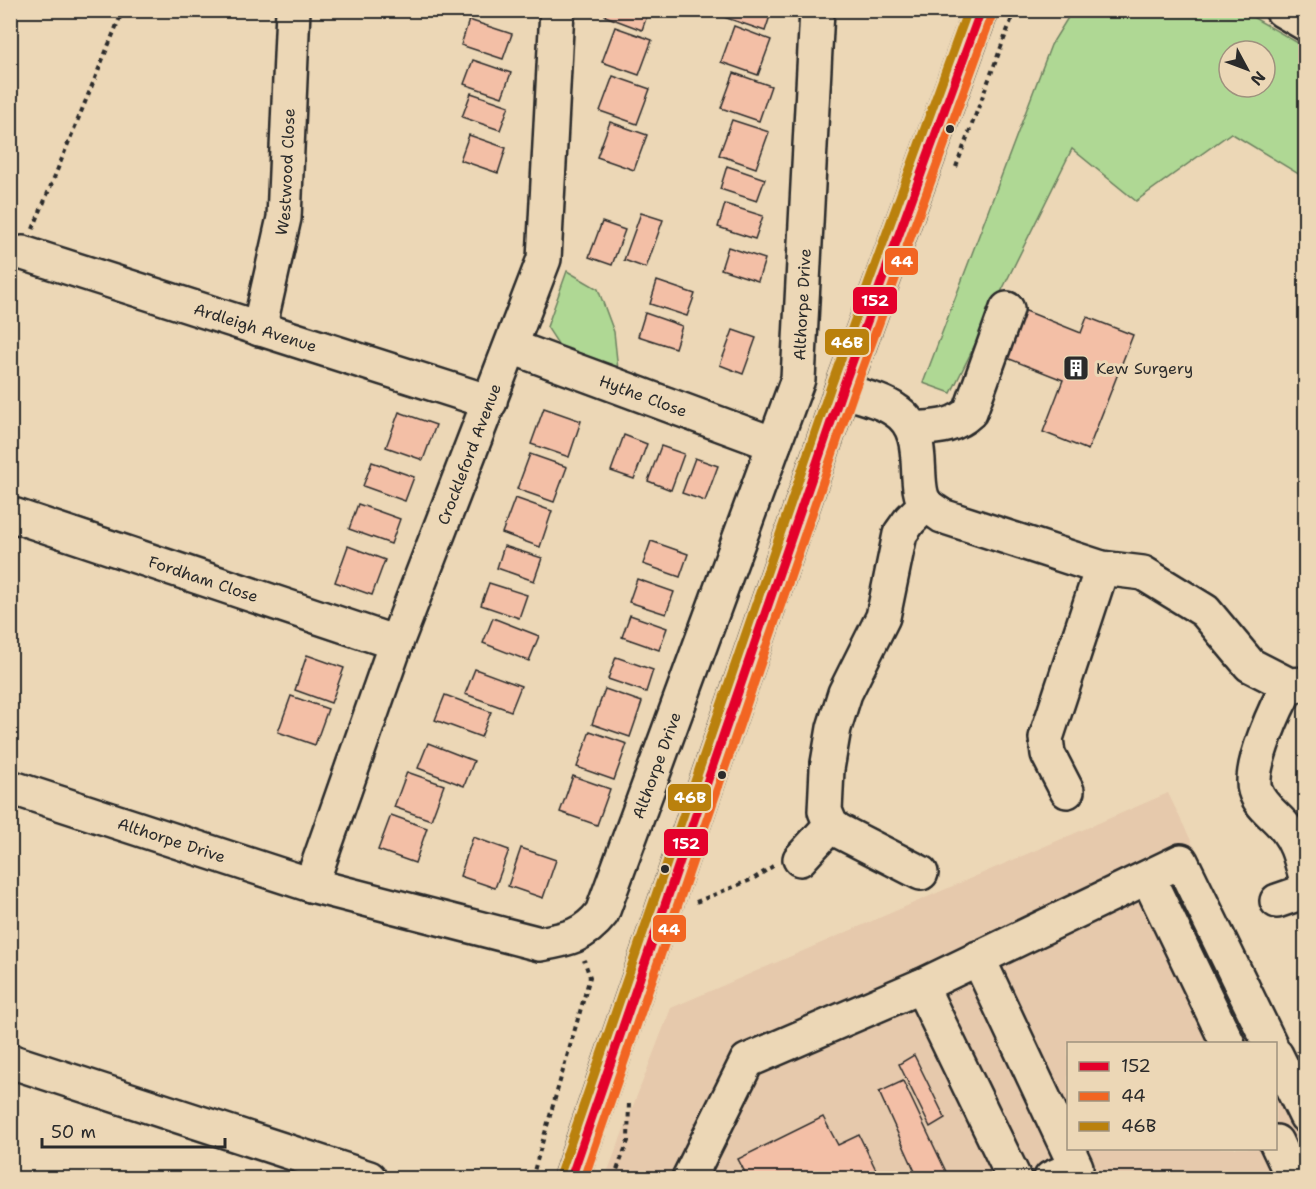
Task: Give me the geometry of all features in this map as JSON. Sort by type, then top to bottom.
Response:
[{"type":"street","name":"Westwood Close","points":[[259,329],[284,218],[293,10]]},
{"type":"street","name":"Crockleford Avenue","points":[[311,885],[396,643],[544,259],[557,10]]},
{"type":"street","name":"Althorpe Drive","points":[[10,787],[311,885],[540,944],[575,936],[591,927],[602,913],[798,379],[817,10]]},
{"type":"street","points":[[571,1179],[842,390],[981,10]]},
{"type":"street","points":[[1282,10],[1305,24]]},
{"type":"street","name":"Ardleigh Avenue","points":[[23,253],[489,402]]},
{"type":"street","points":[[913,429],[948,426],[959,422],[970,412],[1007,309]]},
{"type":"street","name":"Hythe Close","points":[[512,347],[774,444]]},
{"type":"street","points":[[842,390],[895,410],[913,429],[920,463],[922,495],[926,504],[942,516],[1102,568],[1143,573],[1205,611],[1250,665],[1298,684],[1279,700],[1254,772],[1255,790],[1262,803],[1287,830],[1297,846],[1305,878]]},
{"type":"street","points":[[921,873],[839,831],[831,825],[825,811],[827,769],[834,728],[845,693],[883,617],[900,534],[926,504]]},
{"type":"street","name":"Fordham Close","points":[[10,514],[396,643]]},
{"type":"street","points":[[1066,791],[1048,754],[1046,738],[1102,568]]},
{"type":"street","points":[[800,859],[831,825]]},
{"type":"street","points":[[689,1179],[747,1061],[921,986],[1181,861],[1269,1042]]},
{"type":"street","points":[[1154,890],[1227,1042]]},
{"type":"street","points":[[978,958],[1067,1148]]},
{"type":"street","points":[[921,986],[1014,1179]]},
{"type":"street","points":[[1277,1059],[1305,1116]]},
{"type":"street","points":[[10,1061],[369,1179]]},
{"type":"street","points":[[1277,1146],[1293,1179]]},
{"type":"street","points":[[1051,1179],[1076,1167],[1068,1150]]},
{"type":"street","points":[[1302,1179],[1305,1169]]},
{"type":"path","points":[[23,253],[123,10]]},
{"type":"path","points":[[693,903],[764,873],[777,861],[781,851],[800,859]]},
{"type":"path","points":[[532,1179],[590,977],[575,936]]},
{"type":"shaded area","points":[[1168,793],[1305,1077],[1305,1178],[605,1178],[671,1008]]},
{"type":"green space","points":[[1072,11],[1242,11],[1305,47],[1305,178],[1231,133],[1136,201],[1072,149],[951,393],[923,383],[1051,45]]},
{"type":"green space","points":[[567,271],[598,289],[614,332],[618,370],[562,350],[547,327]]},
{"type":"building","points":[[607,10],[649,10],[642,30],[605,16]]},
{"type":"building","points":[[720,10],[772,10],[765,31],[718,15]]},
{"type":"building","points":[[469,20],[512,34],[503,59],[461,45]]},
{"type":"building","points":[[734,26],[771,40],[758,75],[721,62]]},
{"type":"building","points":[[615,27],[652,40],[639,75],[602,62]]},
{"type":"building","points":[[473,60],[511,73],[502,97],[464,84]]},
{"type":"building","points":[[734,73],[771,86],[759,121],[721,108]]},
{"type":"building","points":[[613,76],[650,89],[637,124],[600,111]]},
{"type":"building","points":[[471,93],[509,106],[500,130],[462,117]]},
{"type":"building","points":[[732,120],[769,132],[756,168],[719,155]]},
{"type":"building","points":[[610,122],[647,135],[634,170],[597,157]]},
{"type":"building","points":[[469,135],[506,148],[498,173],[460,160]]},
{"type":"building","points":[[727,166],[765,179],[757,201],[720,189]]},
{"type":"building","points":[[725,204],[763,216],[755,239],[718,227]]},
{"type":"building","points":[[641,213],[663,220],[646,268],[624,260]]},
{"type":"building","points":[[602,222],[625,230],[612,265],[589,257]]},
{"type":"building","points":[[728,247],[765,259],[758,281],[721,269]]},
{"type":"building","points":[[657,281],[695,294],[687,316],[650,304]]},
{"type":"building","name":"Kew Surgery","points":[[1021,309],[1081,333],[1087,317],[1133,335],[1088,450],[1043,432],[1063,380],[1002,356]]},
{"type":"building","points":[[645,313],[682,326],[675,348],[638,336]]},
{"type":"building","points":[[733,330],[756,338],[743,374],[720,365]]},
{"type":"building","points":[[544,408],[581,421],[569,457],[531,444]]},
{"type":"building","points":[[399,412],[436,425],[423,460],[386,447]]},
{"type":"building","points":[[624,435],[647,444],[634,479],[611,471]]},
{"type":"building","points":[[661,446],[684,454],[671,490],[648,481]]},
{"type":"building","points":[[530,454],[567,467],[554,502],[517,489]]},
{"type":"building","points":[[695,458],[718,466],[705,501],[682,493]]},
{"type":"building","points":[[372,462],[414,477],[405,501],[363,486]]},
{"type":"building","points":[[515,498],[552,511],[540,547],[502,533]]},
{"type":"building","points":[[358,504],[400,519],[391,544],[349,529]]},
{"type":"building","points":[[651,541],[688,554],[680,577],[643,564]]},
{"type":"building","points":[[348,546],[385,560],[372,595],[335,582]]},
{"type":"building","points":[[504,546],[542,558],[534,581],[497,568]]},
{"type":"building","points":[[637,579],[674,592],[666,614],[629,602]]},
{"type":"building","points":[[489,583],[527,595],[519,618],[481,605]]},
{"type":"building","points":[[630,615],[667,628],[659,650],[622,637]]},
{"type":"building","points":[[493,618],[539,636],[529,661],[483,643]]},
{"type":"building","points":[[307,655],[344,668],[331,703],[295,690]]},
{"type":"building","points":[[616,657],[653,670],[646,692],[608,679]]},
{"type":"building","points":[[475,669],[521,686],[511,711],[465,694]]},
{"type":"building","points":[[605,689],[642,702],[630,737],[592,724]]},
{"type":"building","points":[[445,695],[491,712],[481,737],[435,720]]},
{"type":"building","points":[[291,696],[328,709],[315,745],[278,732]]},
{"type":"building","points":[[590,731],[627,744],[614,780],[577,767]]},
{"type":"building","points":[[428,743],[474,761],[464,786],[418,768]]},
{"type":"building","points":[[407,772],[444,785],[431,820],[394,807]]},
{"type":"building","points":[[573,776],[610,789],[597,825],[560,812]]},
{"type":"building","points":[[391,815],[427,828],[415,863],[378,850]]},
{"type":"building","points":[[473,837],[509,850],[495,888],[460,876]]},
{"type":"building","points":[[521,848],[556,860],[543,898],[508,886]]},
{"type":"building","points":[[914,1055],[945,1118],[930,1127],[899,1064]]},
{"type":"building","points":[[903,1081],[949,1178],[918,1178],[879,1092]]},
{"type":"building","points":[[823,1117],[838,1145],[859,1135],[880,1178],[748,1178],[738,1159]]},
{"type":"transit line","name":"46B","points":[[560,1174],[831,386],[968,10]]},
{"type":"transit line","name":"152","points":[[571,1178],[842,390],[981,10]]},
{"type":"transit line","name":"44","points":[[584,1178],[853,394],[992,14]]},
{"type":"place","name":"Kew Surgery","points":[[1076,368]]}]
